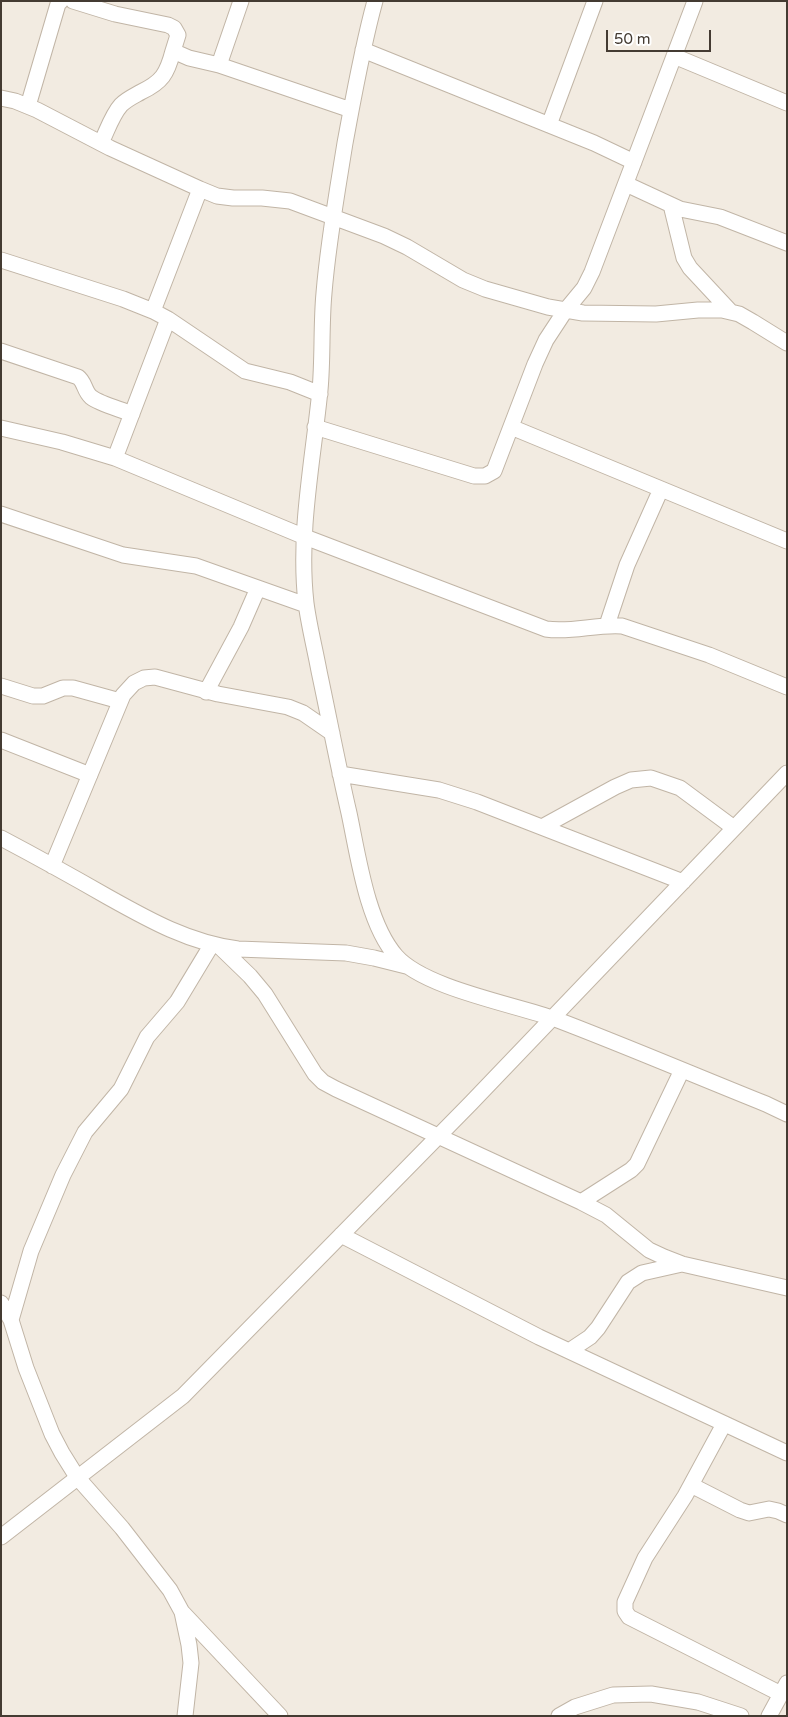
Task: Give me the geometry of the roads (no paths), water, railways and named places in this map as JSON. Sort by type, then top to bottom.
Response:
[{"type":"street","points":[[28,106],[58,4],[61,1]]},
{"type":"street","points":[[73,1],[115,14],[168,25],[174,28],[178,35],[169,66],[161,80],[121,105],[101,143]]},
{"type":"street","points":[[219,65],[241,1]]},
{"type":"street","points":[[375,1],[351,110],[333,217],[323,297],[320,394],[309,477],[304,574],[306,605],[340,774],[368,899],[385,941],[396,957],[407,966],[429,978],[460,990],[552,1018],[787,1114]]},
{"type":"street","points":[[549,125],[595,1]]},
{"type":"street","points":[[315,427],[474,476],[485,476],[494,472],[538,356],[565,311],[584,288],[592,272],[695,1]]},
{"type":"street","points":[[363,50],[594,142],[634,162]]},
{"type":"street","points":[[173,51],[189,58],[219,65],[351,110]]},
{"type":"street","points":[[674,56],[787,104]]},
{"type":"street","points":[[3,102],[28,106],[101,143],[217,196],[290,201],[333,217],[407,247],[463,280],[485,289],[565,311],[583,313],[656,314],[722,310],[753,322],[787,343]]},
{"type":"street","points":[[626,184],[680,209],[720,217],[787,243]]},
{"type":"street","points":[[153,311],[200,189]]},
{"type":"street","points":[[671,205],[684,258],[690,268],[731,312]]},
{"type":"street","points":[[1,260],[123,299],[153,311],[168,318],[245,371],[290,382],[320,394]]},
{"type":"street","points":[[115,458],[168,318]]},
{"type":"street","points":[[1,351],[78,377],[83,381],[89,396],[132,414]]},
{"type":"street","points":[[511,427],[787,541]]},
{"type":"street","points":[[1,428],[62,442],[115,458],[305,537],[546,630],[557,631],[607,625],[622,626],[710,655],[787,687]]},
{"type":"street","points":[[607,625],[627,565],[661,489]]},
{"type":"street","points":[[1,514],[123,555],[196,566],[306,605]]},
{"type":"street","points":[[206,692],[241,627],[258,588]]},
{"type":"street","points":[[52,866],[123,694],[134,683],[155,677],[206,692],[288,707],[303,713],[332,733]]},
{"type":"street","points":[[1,686],[33,696],[43,696],[63,688],[73,688],[120,701]]},
{"type":"street","points":[[1,740],[90,774]]},
{"type":"street","points":[[1,1538],[183,1396],[438,1136],[787,773]]},
{"type":"street","points":[[340,774],[439,790],[477,802],[683,882]]},
{"type":"street","points":[[542,827],[615,787],[631,780],[651,778],[680,788],[734,828]]},
{"type":"street","points":[[5,842],[149,919],[189,937],[216,946],[238,949],[346,953],[407,966]]},
{"type":"street","points":[[216,946],[250,976],[265,994],[323,1082],[581,1202],[606,1215],[649,1250],[664,1257],[682,1264],[787,1288]]},
{"type":"street","points":[[11,1320],[31,1251],[63,1175],[81,1141],[86,1132],[121,1089],[147,1037],[177,1002],[216,946]]},
{"type":"street","points":[[581,1202],[631,1170],[637,1164],[682,1070]]},
{"type":"street","points":[[341,1235],[539,1337],[787,1453]]},
{"type":"street","points":[[569,1351],[590,1337],[598,1328],[628,1282],[642,1273],[682,1264]]},
{"type":"street","points":[[1,1303],[11,1320],[26,1368],[52,1434],[77,1477],[122,1528],[170,1590],[182,1612],[280,1716]]},
{"type":"street","points":[[724,1424],[692,1485],[646,1558],[625,1602],[625,1611],[629,1617],[784,1688],[769,1716]]},
{"type":"street","points":[[692,1485],[749,1513],[769,1509],[787,1515]]},
{"type":"street","points":[[182,1612],[191,1663],[185,1716]]},
{"type":"street","points":[[559,1716],[575,1707],[613,1695],[651,1694],[698,1702],[740,1716]]}]
